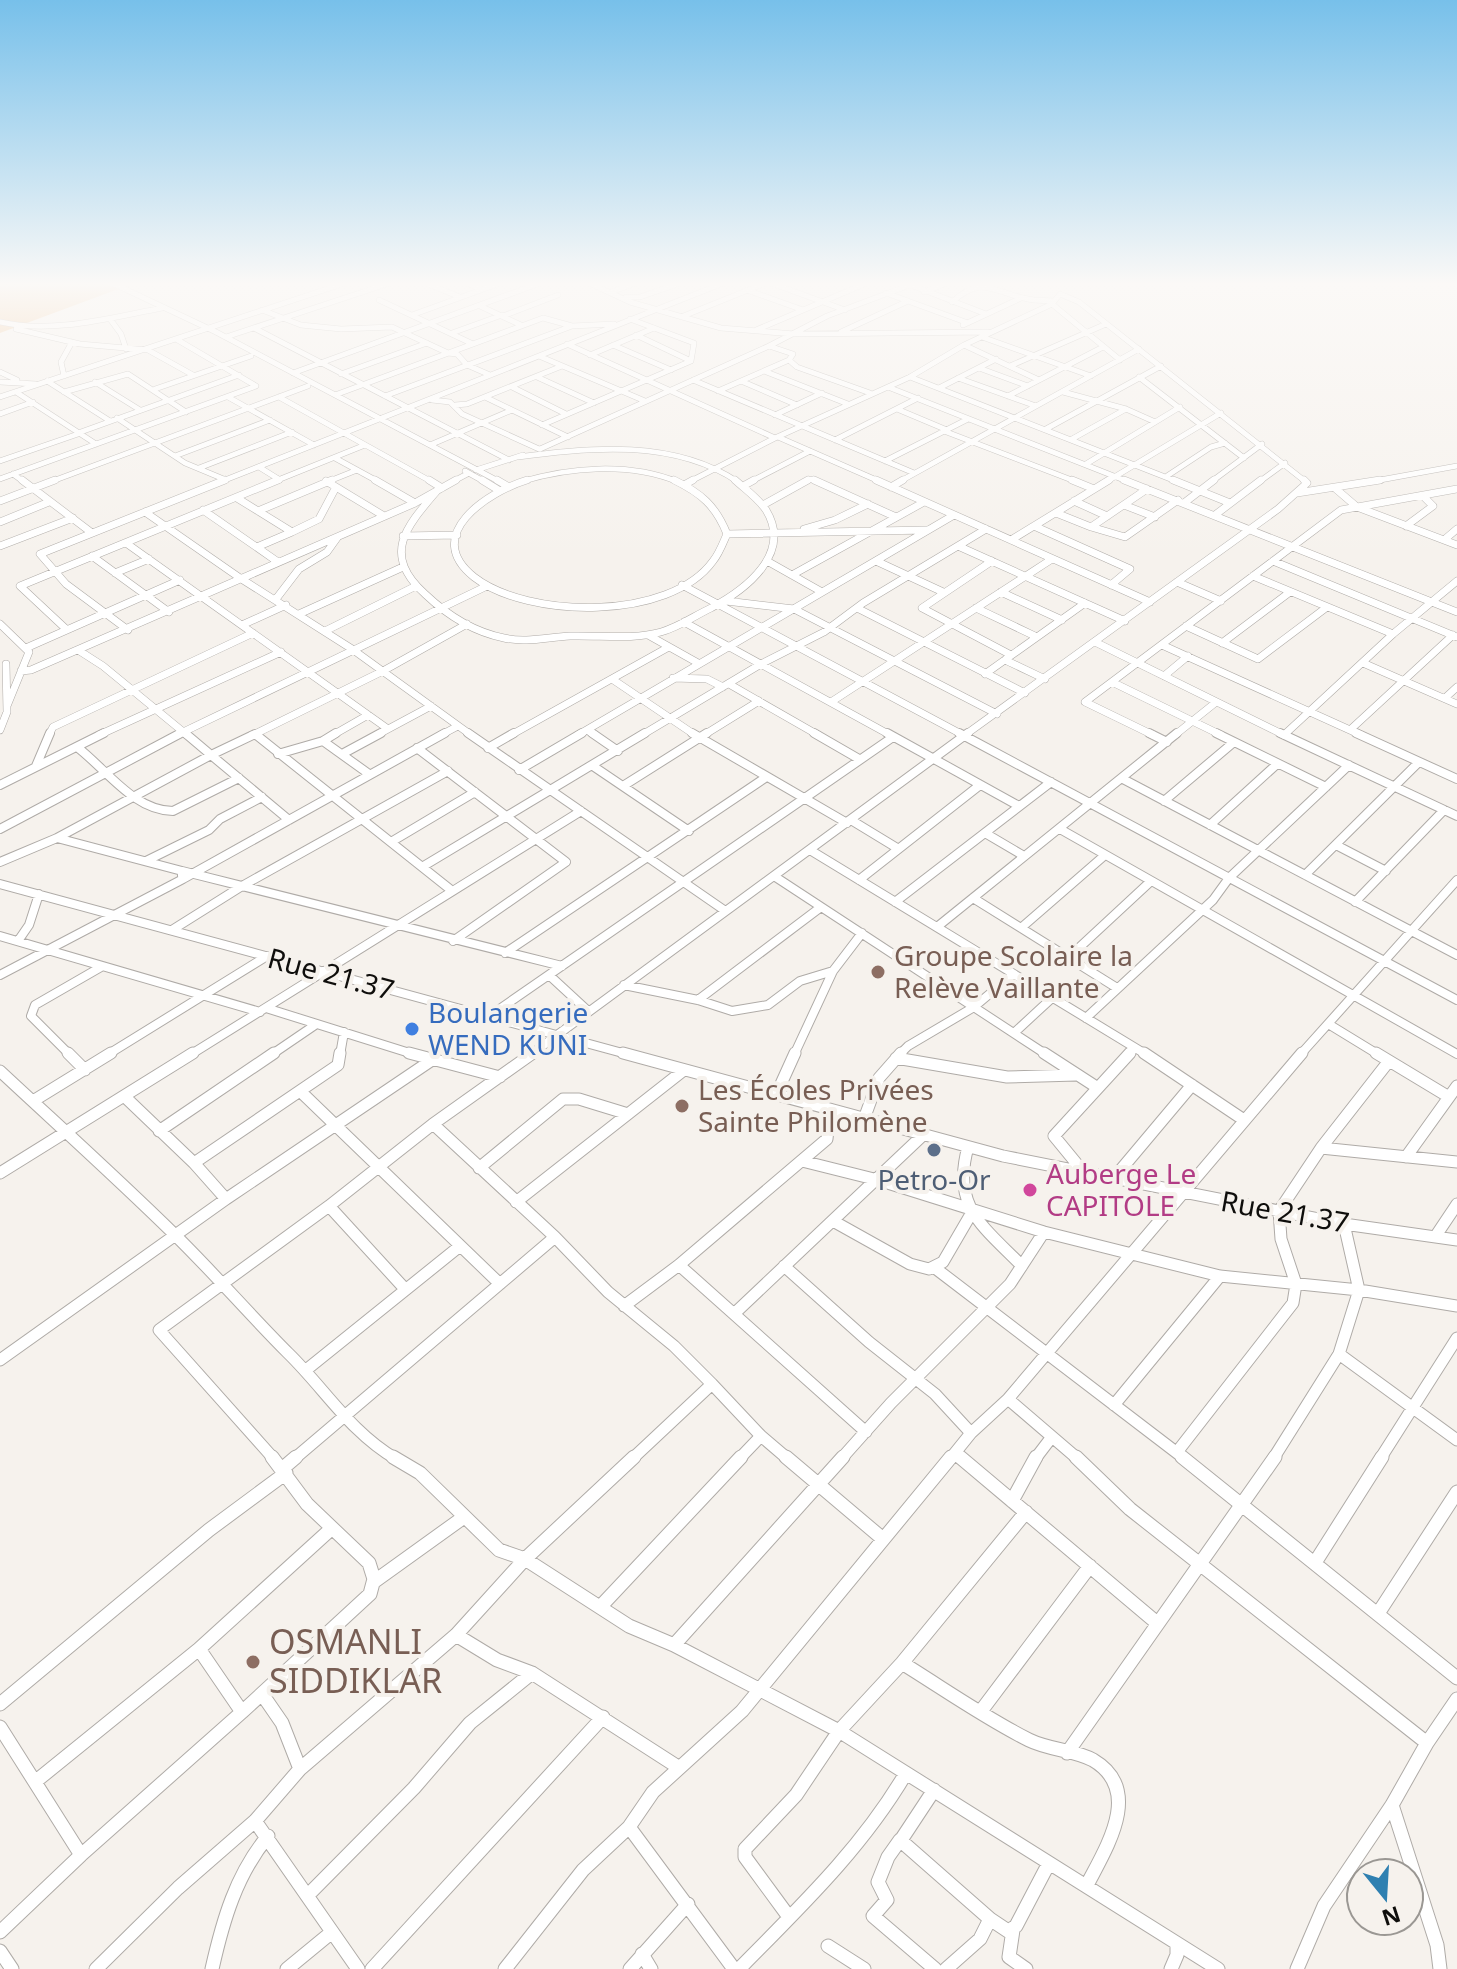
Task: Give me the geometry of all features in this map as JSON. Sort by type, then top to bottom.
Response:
[{"type":"street","points":[[4,374],[20,382]]},
{"type":"street","points":[[0,397],[70,374]]},
{"type":"street","points":[[64,392],[125,374],[155,389],[186,412]]},
{"type":"street","points":[[155,389],[196,374]]},
{"type":"street","points":[[285,374],[430,445],[500,491]]},
{"type":"street","points":[[295,374],[473,472],[509,487]]},
{"type":"street","points":[[341,374],[509,460]]},
{"type":"street","points":[[335,395],[392,374]]},
{"type":"street","points":[[385,396],[443,374]]},
{"type":"street","points":[[128,630],[53,572],[40,554],[493,374]]},
{"type":"street","points":[[455,405],[544,374]]},
{"type":"street","points":[[579,374],[645,401]]},
{"type":"street","points":[[632,374],[1150,602]]},
{"type":"street","points":[[542,425],[661,374]]},
{"type":"street","points":[[7,706],[4,663],[31,670],[415,503],[473,472],[568,437],[707,374]]},
{"type":"street","points":[[718,391],[757,374]]},
{"type":"street","points":[[772,374],[848,404]]},
{"type":"street","points":[[816,374],[870,393]]},
{"type":"street","points":[[684,485],[776,437],[915,374]]},
{"type":"street","points":[[939,388],[967,374]]},
{"type":"street","points":[[995,374],[1028,386]]},
{"type":"street","points":[[1026,374],[1039,380]]},
{"type":"street","points":[[1008,396],[1050,374]]},
{"type":"street","points":[[1086,374],[1091,376]]},
{"type":"street","points":[[891,487],[1095,374]]},
{"type":"street","points":[[1046,429],[1145,374]]},
{"type":"street","points":[[375,1581],[369,1563],[300,1496],[284,1471],[159,1330],[724,910],[1250,529],[1307,483],[1171,374]]},
{"type":"street","points":[[0,461],[239,375],[256,386],[0,479]]},
{"type":"street","points":[[537,377],[594,403]]},
{"type":"street","points":[[910,377],[1230,503]]},
{"type":"street","points":[[1139,377],[1244,458]]},
{"type":"street","points":[[958,378],[1036,406]]},
{"type":"street","points":[[693,380],[914,473]]},
{"type":"street","points":[[47,381],[113,420],[136,429],[175,456],[226,480]]},
{"type":"street","points":[[741,381],[797,405]]},
{"type":"street","points":[[0,382],[39,384]]},
{"type":"street","points":[[95,382],[140,410]]},
{"type":"street","points":[[0,501],[308,386]]},
{"type":"street","points":[[512,387],[566,414]]},
{"type":"street","points":[[888,387],[1457,612]]},
{"type":"street","points":[[16,392],[96,444]]},
{"type":"street","points":[[1063,392],[1126,409],[1153,421]]},
{"type":"street","points":[[775,415],[822,393]]},
{"type":"street","points":[[228,397],[314,445]]},
{"type":"street","points":[[279,397],[439,490]]},
{"type":"street","points":[[485,397],[568,437]]},
{"type":"street","points":[[712,407],[734,397]]},
{"type":"street","points":[[835,440],[918,398]]},
{"type":"street","points":[[428,400],[443,400],[455,405],[462,414],[539,449]]},
{"type":"street","points":[[0,414],[33,402]]},
{"type":"street","points":[[1086,464],[1180,407]]},
{"type":"street","points":[[897,409],[1094,489]]},
{"type":"street","points":[[1072,439],[1126,409]]},
{"type":"street","points":[[430,445],[512,410]]},
{"type":"street","points":[[1011,540],[1221,413]]},
{"type":"street","points":[[885,461],[968,419]]},
{"type":"street","points":[[175,456],[270,420]]},
{"type":"street","points":[[199,468],[292,432]]},
{"type":"street","points":[[1167,476],[1214,445],[1225,443]]},
{"type":"street","points":[[1056,513],[1122,538],[1181,502],[1262,444]]},
{"type":"street","points":[[66,629],[19,588],[365,445]]},
{"type":"street","points":[[439,490],[403,536],[400,548],[403,567],[416,586],[438,608],[505,639],[648,635],[722,603],[757,580],[767,561],[774,533],[763,505],[745,485],[714,469],[691,460],[594,447],[518,457]]},
{"type":"street","points":[[594,447],[594,463]]},
{"type":"street","points":[[831,461],[856,449]]},
{"type":"street","points":[[745,485],[810,451]]},
{"type":"street","points":[[335,458],[415,503]]},
{"type":"street","points":[[594,463],[684,485],[714,506],[727,534],[716,560],[682,585],[639,601],[587,607],[535,603],[487,586],[461,562],[457,535],[473,509],[509,487],[594,463]]},
{"type":"street","points":[[1215,515],[1285,463]]},
{"type":"street","points":[[1297,493],[1336,489],[1456,466]]},
{"type":"street","points":[[259,467],[280,480]]},
{"type":"street","points":[[258,511],[357,470]]},
{"type":"street","points":[[13,474],[92,533]]},
{"type":"street","points":[[763,505],[811,479],[896,517]]},
{"type":"street","points":[[326,481],[384,516]]},
{"type":"street","points":[[1161,494],[1180,481]]},
{"type":"street","points":[[257,547],[319,519],[336,487]]},
{"type":"street","points":[[1091,527],[1147,489]]},
{"type":"street","points":[[1336,489],[1357,507],[1457,545]]},
{"type":"street","points":[[1167,742],[1085,702],[1331,516],[1357,507],[1456,490]]},
{"type":"street","points":[[1219,497],[1238,496]]},
{"type":"street","points":[[1406,526],[1433,506],[1423,496]]},
{"type":"street","points":[[237,498],[292,532]]},
{"type":"street","points":[[1074,501],[1107,516]]},
{"type":"street","points":[[0,522],[49,502]]},
{"type":"street","points":[[792,575],[924,502]]},
{"type":"street","points":[[785,533],[826,523],[868,504]]},
{"type":"street","points":[[1124,505],[1155,517]]},
{"type":"street","points":[[203,510],[278,562]]},
{"type":"street","points":[[145,512],[240,578],[352,649],[519,770],[724,910]]},
{"type":"street","points":[[519,770],[954,515]]},
{"type":"street","points":[[0,546],[73,518]]},
{"type":"street","points":[[1034,526],[1130,569],[1111,585]]},
{"type":"street","points":[[422,867],[761,664],[830,628],[857,608],[986,529]]},
{"type":"street","points":[[1444,540],[1457,529]]},
{"type":"street","points":[[727,534],[929,530]]},
{"type":"street","points":[[403,536],[457,535]]},
{"type":"street","points":[[276,599],[299,569],[327,552],[339,536]]},
{"type":"street","points":[[126,543],[388,729]]},
{"type":"street","points":[[958,546],[1125,621]]},
{"type":"street","points":[[92,556],[169,612]]},
{"type":"street","points":[[115,573],[149,559]]},
{"type":"street","points":[[831,702],[1052,559]]},
{"type":"street","points":[[767,561],[822,592]]},
{"type":"street","points":[[876,561],[943,592]]},
{"type":"street","points":[[992,561],[922,608],[1045,679]]},
{"type":"street","points":[[1273,561],[1455,636],[1350,730]]},
{"type":"street","points":[[299,614],[403,567]]},
{"type":"street","points":[[1253,576],[1393,634]]},
{"type":"street","points":[[26,648],[180,580]]},
{"type":"street","points":[[1284,735],[1393,634],[1457,581]]},
{"type":"street","points":[[1177,582],[1221,601]]},
{"type":"street","points":[[682,585],[722,603],[760,627],[1457,1000]]},
{"type":"street","points":[[325,631],[416,586]]},
{"type":"street","points":[[0,829],[185,731],[487,586]]},
{"type":"street","points":[[1001,592],[1062,620]]},
{"type":"street","points":[[1222,643],[1290,592]]},
{"type":"street","points":[[722,603],[794,609],[997,714]]},
{"type":"street","points":[[985,674],[1085,603]]},
{"type":"street","points":[[242,625],[286,605]]},
{"type":"street","points":[[1186,626],[1258,659],[1327,607]]},
{"type":"street","points":[[857,608],[1025,693]]},
{"type":"street","points":[[976,608],[1037,637]]},
{"type":"street","points":[[684,622],[1019,806]]},
{"type":"street","points":[[0,624],[29,652],[0,730]]},
{"type":"street","points":[[0,862],[57,838],[211,755],[339,694],[467,624]]},
{"type":"street","points":[[36,766],[53,727],[253,633]]},
{"type":"street","points":[[648,635],[698,663]]},
{"type":"street","points":[[1095,642],[1215,703],[1457,816]]},
{"type":"street","points":[[1162,645],[1457,779]]},
{"type":"street","points":[[488,748],[667,648]]},
{"type":"street","points":[[78,650],[185,731],[289,820]]},
{"type":"street","points":[[0,785],[281,652]]},
{"type":"street","points":[[1164,676],[1188,656]]},
{"type":"street","points":[[1363,663],[1457,704]]},
{"type":"street","points":[[673,678],[707,679],[726,685],[859,759]]},
{"type":"street","points":[[612,679],[765,778],[897,848]]},
{"type":"street","points":[[1112,682],[1326,787]]},
{"type":"street","points":[[1445,698],[1457,687]]},
{"type":"street","points":[[623,786],[759,701]]},
{"type":"street","points":[[937,927],[1215,703]]},
{"type":"street","points":[[344,753],[431,706]]},
{"type":"street","points":[[278,754],[323,741],[368,715]]},
{"type":"street","points":[[0,975],[182,875],[195,872],[458,726]]},
{"type":"street","points":[[587,730],[618,751]]},
{"type":"street","points":[[255,734],[451,890]]},
{"type":"street","points":[[488,1017],[893,737]]},
{"type":"street","points":[[323,741],[344,753],[369,774]]},
{"type":"street","points":[[1164,801],[1234,742]]},
{"type":"street","points":[[77,747],[146,806],[168,812],[239,778]]},
{"type":"street","points":[[417,748],[564,858],[565,866],[453,941]]},
{"type":"street","points":[[1305,875],[1419,762]]},
{"type":"street","points":[[1210,825],[1277,764]]},
{"type":"street","points":[[1086,1018],[1202,910],[1229,878],[1349,765]]},
{"type":"street","points":[[593,766],[689,831]]},
{"type":"street","points":[[172,930],[242,886],[448,771]]},
{"type":"street","points":[[505,953],[765,778]]},
{"type":"street","points":[[1123,779],[1457,955]]},
{"type":"street","points":[[895,902],[1051,782]]},
{"type":"street","points":[[859,880],[980,785]]},
{"type":"street","points":[[391,842],[475,792]]},
{"type":"street","points":[[146,861],[209,830],[220,819],[262,797]]},
{"type":"street","points":[[1355,902],[1444,810]]},
{"type":"street","points":[[0,1173],[581,811]]},
{"type":"street","points":[[1060,829],[1457,1054]]},
{"type":"street","points":[[985,833],[1024,856]]},
{"type":"street","points":[[57,838],[146,861],[182,875]]},
{"type":"street","points":[[1336,845],[1386,871]]},
{"type":"street","points":[[810,850],[1053,997],[1244,1120]]},
{"type":"street","points":[[1021,928],[1105,855]]},
{"type":"street","points":[[195,872],[393,926],[562,966]]},
{"type":"street","points":[[774,876],[1098,1088]]},
{"type":"street","points":[[505,1969],[583,1870],[629,1827],[653,1792],[742,1711],[971,1433],[1008,1399],[1244,1120],[1457,880]]},
{"type":"street","points":[[1068,958],[1151,881]]},
{"type":"street","name":"Rue 21.37","points":[[0,884],[968,1147],[1181,1194],[1344,1224],[1457,1240]]},
{"type":"street","points":[[18,941],[29,925],[39,894]]},
{"type":"street","points":[[973,898],[1117,988]]},
{"type":"street","points":[[698,1000],[821,907]]},
{"type":"street","points":[[776,1095],[833,971],[862,933]]},
{"type":"street","points":[[0,936],[101,967],[500,1077]]},
{"type":"street","points":[[33,1101],[267,956]]},
{"type":"street","points":[[85,1070],[31,1016],[31,1010],[101,967]]},
{"type":"street","points":[[624,985],[698,1000],[732,1011],[768,1005],[800,981],[833,971]]},
{"type":"street","points":[[549,975],[588,1011]]},
{"type":"street","points":[[864,1119],[879,1078],[908,1046],[974,1007],[1012,975]]},
{"type":"street","points":[[1014,1033],[1053,997]]},
{"type":"street","points":[[159,1131],[315,1025]]},
{"type":"street","points":[[1330,1025],[1449,1097]]},
{"type":"street","points":[[194,1163],[338,1065],[344,1032]]},
{"type":"street","points":[[1086,1175],[1054,1136],[1134,1048]]},
{"type":"street","points":[[896,1058],[1007,1077],[1076,1075]]},
{"type":"street","points":[[0,1360],[226,1199],[432,1060]]},
{"type":"street","points":[[1177,1452],[1293,1303],[1296,1284],[1281,1239],[1279,1211],[1321,1148],[1389,1061]]},
{"type":"street","points":[[516,1202],[684,1070]]},
{"type":"street","points":[[0,1071],[176,1236],[221,1286],[306,1370],[343,1417],[374,1446],[420,1473],[499,1550],[525,1559],[629,1626],[674,1645],[839,1731],[1218,1969]]},
{"type":"street","points":[[1113,1179],[1192,1085]]},
{"type":"street","points":[[1406,1157],[1457,1086]]},
{"type":"street","points":[[300,1091],[500,1284]]},
{"type":"street","points":[[124,1096],[194,1163],[226,1199]]},
{"type":"street","points":[[479,1168],[563,1099],[579,1099],[628,1114]]},
{"type":"street","points":[[624,1306],[679,1265],[827,1139],[830,1110]]},
{"type":"street","points":[[433,1124],[624,1306],[674,1346],[761,1436],[883,1539]]},
{"type":"street","points":[[736,1312],[923,1135]]},
{"type":"street","points":[[935,1268],[946,1257],[969,1210],[964,1166],[968,1147]]},
{"type":"street","points":[[1321,1148],[1457,1162]]},
{"type":"street","points":[[802,1161],[878,1180],[1044,1232],[1220,1276],[1359,1290],[1457,1306]]},
{"type":"street","points":[[1435,1237],[1457,1204]]},
{"type":"street","points":[[329,1206],[405,1289]]},
{"type":"street","points":[[969,1210],[1022,1266]]},
{"type":"street","points":[[833,1221],[910,1264],[935,1268],[1244,1504],[1457,1678]]},
{"type":"street","points":[[1067,1753],[1244,1504],[1339,1354],[1359,1290],[1344,1224]]},
{"type":"street","points":[[674,1645],[866,1432],[988,1308],[1022,1266],[1044,1232]]},
{"type":"street","points":[[0,1704],[284,1471],[555,1237]]},
{"type":"street","points":[[306,1370],[460,1246]]},
{"type":"street","points":[[679,1265],[736,1312],[866,1432]]},
{"type":"street","points":[[784,1266],[935,1394],[971,1433]]},
{"type":"street","points":[[1114,1405],[1220,1276]]},
{"type":"street","points":[[1316,1561],[1457,1338]]},
{"type":"street","points":[[1339,1354],[1457,1440]]},
{"type":"street","points":[[96,1969],[178,1888],[255,1821],[300,1769],[456,1635],[525,1559],[712,1384]]},
{"type":"street","points":[[1008,1399],[1051,1438],[1068,1449],[1130,1509],[1427,1743]]},
{"type":"street","points":[[601,1606],[761,1436]]},
{"type":"street","points":[[1012,1501],[1024,1484],[1040,1448],[1051,1438]]},
{"type":"street","points":[[955,1453],[1157,1623]]},
{"type":"street","points":[[1379,1612],[1457,1492]]},
{"type":"street","points":[[789,1917],[745,1857],[745,1849],[796,1795],[839,1731],[902,1663],[1026,1512]]},
{"type":"street","points":[[0,1932],[370,1594],[375,1581],[464,1517]]},
{"type":"street","points":[[36,1781],[199,1649],[331,1529]]},
{"type":"street","points":[[981,1711],[1090,1566]]},
{"type":"street","points":[[456,1635],[497,1660],[532,1673],[678,1767]]},
{"type":"street","points":[[199,1649],[242,1712]]},
{"type":"street","points":[[902,1663],[1015,1733],[1047,1749],[1091,1759],[1110,1774],[1118,1796],[1118,1823],[1087,1885]]},
{"type":"street","points":[[307,1896],[414,1788],[470,1723],[532,1673]]},
{"type":"street","points":[[262,1694],[287,1734],[300,1769]]},
{"type":"street","points":[[1297,1969],[1324,1906],[1392,1805],[1427,1743],[1457,1699]]},
{"type":"street","points":[[372,1969],[603,1717]]},
{"type":"street","points":[[0,1727],[81,1855]]},
{"type":"street","points":[[629,1827],[736,1969],[867,1834],[889,1806],[906,1773]]},
{"type":"street","points":[[934,1790],[888,1857],[878,1882],[887,1900],[873,1916],[935,1969]]},
{"type":"street","points":[[1392,1805],[1437,1945],[1440,1969]]},
{"type":"street","points":[[255,1821],[358,1969]]},
{"type":"street","points":[[212,1969],[232,1898],[251,1855],[268,1836]]},
{"type":"street","points":[[901,1840],[990,1919],[1008,1931],[1013,1930]]},
{"type":"street","points":[[1026,1969],[1009,1957],[1013,1930],[1028,1909],[1049,1863]]},
{"type":"street","points":[[630,1969],[688,1904]]},
{"type":"street","points":[[946,1969],[980,1939],[990,1919]]},
{"type":"street","points":[[287,1969],[332,1932]]},
{"type":"street","points":[[1171,1969],[1177,1955],[1177,1944]]},
{"type":"street","points":[[828,1946],[864,1969]]},
{"type":"street","points":[[0,1951],[12,1969]]},
{"type":"street","points":[[642,1954],[651,1969]]},
{"type":"place","name":"Groupe Scolaire la Relève Vaillante","points":[[878,972]]},
{"type":"place","name":"Boulangerie WEND KUNI","points":[[412,1029]]},
{"type":"place","name":"Les Écoles Privées Sainte Philomène","points":[[682,1106]]},
{"type":"place","name":"Petro-Or","points":[[934,1150]]},
{"type":"place","name":"Auberge Le CAPITOLE","points":[[1030,1190]]},
{"type":"place","name":"OSMANLI SIDDIKLAR","points":[[253,1662]]}]
